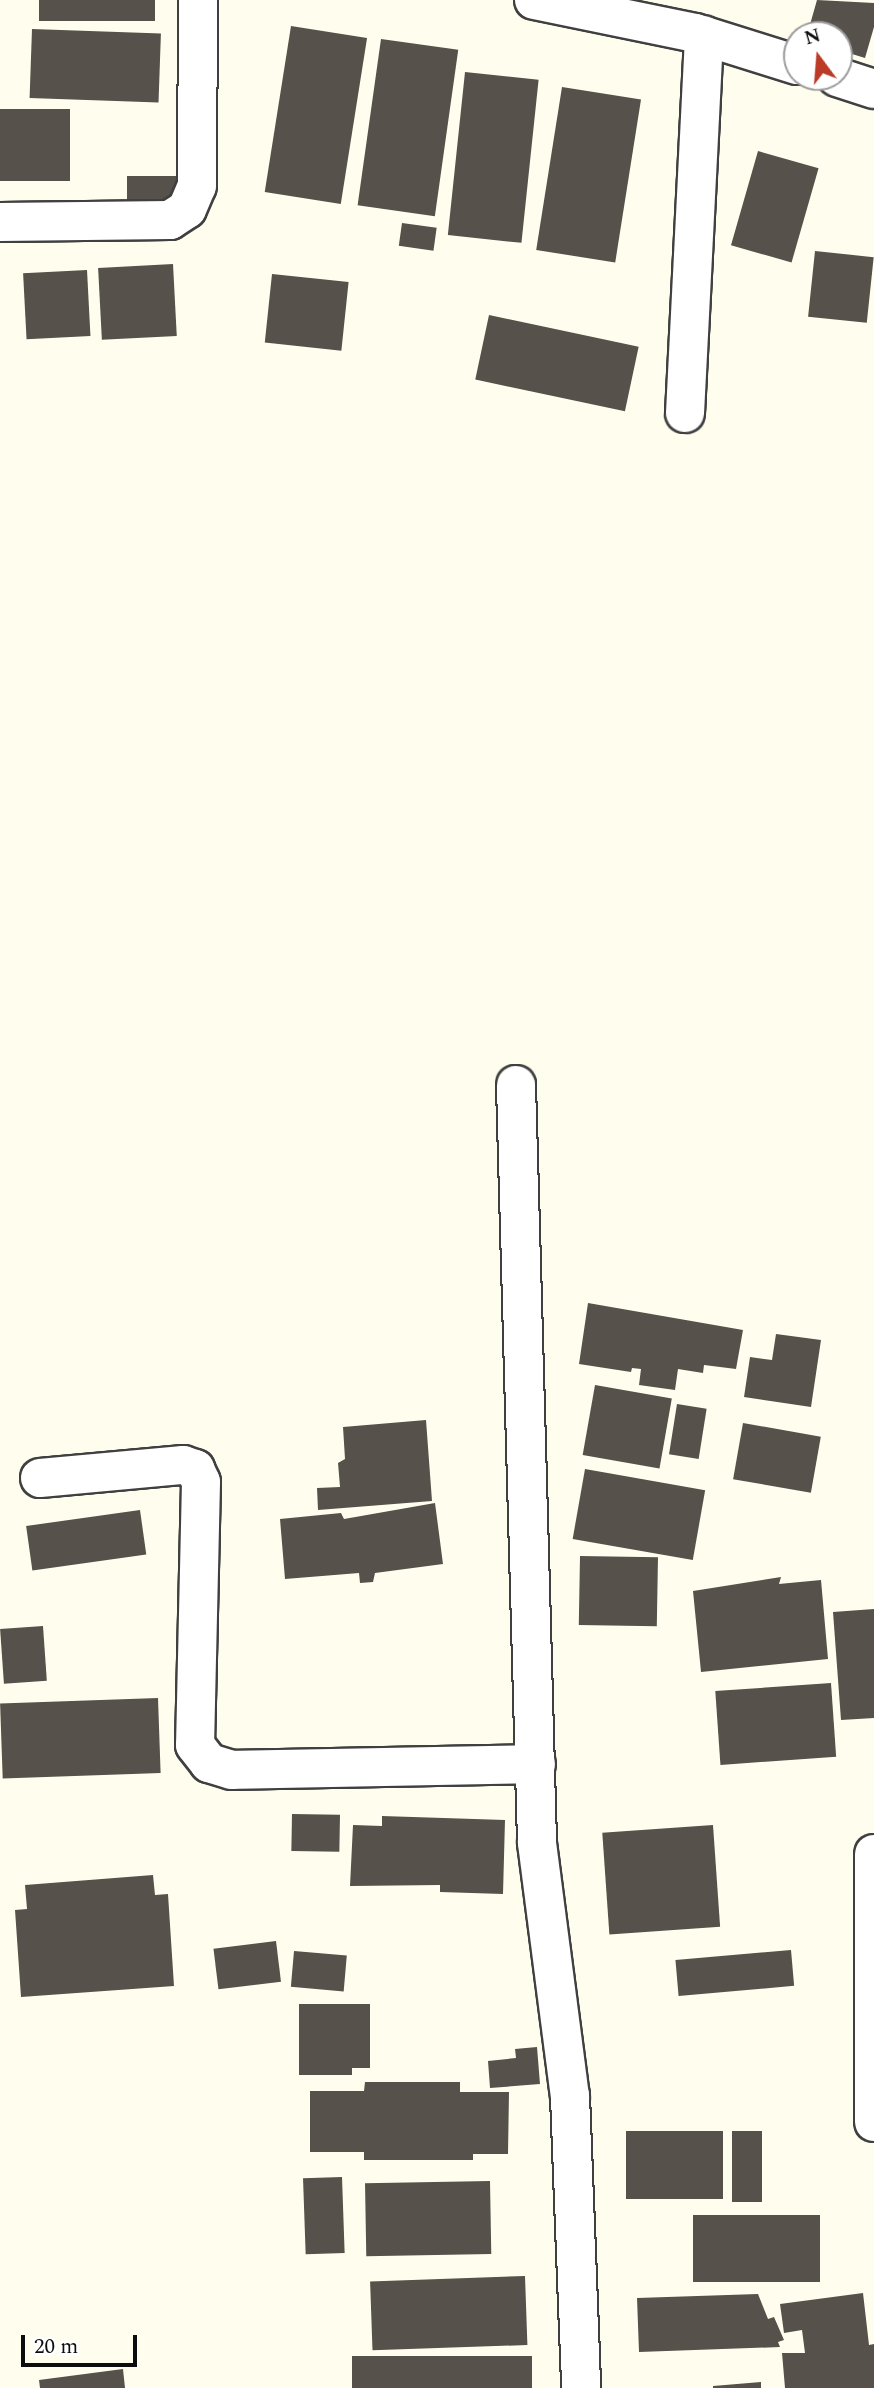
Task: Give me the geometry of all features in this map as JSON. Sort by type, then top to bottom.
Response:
[{"type":"street","points":[[0,222],[170,220],[187,209],[197,186],[198,0]]},
{"type":"street","points":[[534,0],[704,35],[783,60]]},
{"type":"street","points":[[685,414],[704,35]]},
{"type":"street","points":[[853,82],[874,89]]},
{"type":"street","points":[[516,1085],[537,1843],[570,2096],[581,2388]]},
{"type":"street","points":[[40,1478],[183,1465],[195,1469],[201,1482],[195,1745],[209,1763],[232,1770],[536,1764]]},
{"type":"street","points":[[874,1854],[874,2122]]},
{"type":"building","points":[[39,0],[155,0],[155,21],[39,21]]},
{"type":"building","points":[[817,0],[874,3],[874,27],[865,58],[853,54],[853,21],[811,21]]},
{"type":"building","points":[[291,26],[367,38],[341,204],[265,192]]},
{"type":"building","points":[[32,29],[161,34],[159,102],[30,98]]},
{"type":"building","points":[[381,39],[458,50],[435,216],[358,205]]},
{"type":"building","points":[[465,72],[539,80],[521,243],[448,235]]},
{"type":"building","points":[[562,87],[641,100],[615,262],[536,250]]},
{"type":"building","points":[[0,109],[70,109],[70,181],[0,181]]},
{"type":"building","points":[[758,151],[819,168],[792,263],[731,245]]},
{"type":"building","points":[[127,176],[184,176],[184,211],[127,211]]},
{"type":"building","points":[[402,223],[437,228],[433,251],[399,246]]},
{"type":"building","points":[[815,251],[874,257],[867,323],[808,317]]},
{"type":"building","points":[[173,264],[177,336],[102,340],[98,268]]},
{"type":"building","points":[[87,270],[90,336],[27,339],[23,273]]},
{"type":"building","points":[[272,274],[349,282],[341,351],[265,343]]},
{"type":"building","points":[[489,315],[639,347],[625,411],[475,380]]},
{"type":"building","points":[[588,1303],[743,1330],[736,1369],[704,1365],[703,1373],[678,1369],[675,1390],[639,1385],[641,1369],[632,1368],[631,1372],[579,1364]]},
{"type":"building","points":[[776,1334],[821,1340],[811,1407],[744,1397],[750,1357],[772,1360]]},
{"type":"building","points":[[595,1385],[672,1399],[659,1468],[583,1455]]},
{"type":"building","points":[[677,1404],[707,1409],[699,1459],[669,1454]]},
{"type":"building","points":[[426,1420],[432,1501],[318,1510],[317,1488],[340,1487],[338,1463],[345,1459],[343,1427]]},
{"type":"building","points":[[743,1423],[821,1437],[811,1493],[733,1479]]},
{"type":"building","points":[[585,1469],[705,1490],[693,1560],[573,1539]]},
{"type":"building","points":[[435,1503],[443,1564],[375,1573],[373,1582],[360,1583],[359,1573],[285,1579],[280,1519],[341,1513],[344,1519]]},
{"type":"building","points":[[140,1510],[146,1555],[32,1571],[26,1526]]},
{"type":"building","points":[[580,1556],[658,1557],[657,1626],[579,1625]]},
{"type":"building","points":[[781,1577],[779,1584],[821,1580],[828,1659],[701,1672],[693,1591]]},
{"type":"building","points":[[874,1609],[874,1718],[841,1720],[833,1612]]},
{"type":"building","points":[[43,1626],[47,1681],[4,1684],[0,1629]]},
{"type":"building","points":[[831,1683],[836,1757],[720,1765],[715,1691]]},
{"type":"building","points":[[158,1698],[161,1773],[3,1778],[0,1704]]},
{"type":"building","points":[[292,1814],[340,1815],[339,1852],[291,1851]]},
{"type":"building","points":[[382,1816],[505,1820],[503,1894],[440,1892],[440,1885],[350,1886],[353,1825],[382,1826]]},
{"type":"building","points":[[713,1825],[720,1927],[609,1934],[602,1833]]},
{"type":"building","points":[[153,1875],[155,1895],[168,1894],[174,1986],[21,1997],[15,1910],[27,1909],[25,1885]]},
{"type":"building","points":[[276,1941],[281,1982],[218,1989],[213,1949]]},
{"type":"building","points":[[791,1950],[794,1986],[679,1996],[675,1960]]},
{"type":"building","points":[[294,1951],[347,1956],[344,1991],[291,1987]]},
{"type":"building","points":[[299,2004],[370,2004],[370,2068],[352,2068],[352,2075],[299,2075]]},
{"type":"building","points":[[537,2047],[540,2084],[490,2088],[488,2061],[516,2058],[515,2049]]},
{"type":"building","points":[[365,2082],[460,2082],[460,2092],[509,2092],[508,2154],[473,2154],[473,2160],[364,2160],[364,2152],[310,2152],[310,2091],[364,2091]]},
{"type":"building","points":[[626,2131],[723,2131],[723,2199],[626,2199]]},
{"type":"building","points":[[732,2131],[762,2131],[762,2202],[732,2202]]},
{"type":"building","points":[[342,2177],[345,2253],[306,2254],[303,2178]]},
{"type":"building","points":[[490,2181],[491,2254],[366,2256],[365,2183]]},
{"type":"building","points":[[693,2215],[820,2215],[820,2282],[693,2282]]},
{"type":"building","points":[[525,2276],[527,2345],[373,2350],[370,2281]]},
{"type":"building","points":[[863,2293],[869,2345],[874,2344],[874,2388],[785,2388],[782,2353],[805,2353],[802,2330],[784,2333],[780,2304]]},
{"type":"building","points":[[758,2294],[768,2319],[774,2317],[784,2340],[778,2342],[780,2347],[639,2352],[637,2298]]},
{"type":"building","points":[[352,2356],[532,2356],[532,2388],[352,2388]]},
{"type":"building","points":[[123,2369],[125,2388],[40,2388],[39,2380]]},
{"type":"building","points":[[761,2382],[761,2388],[713,2388],[713,2386]]}]
